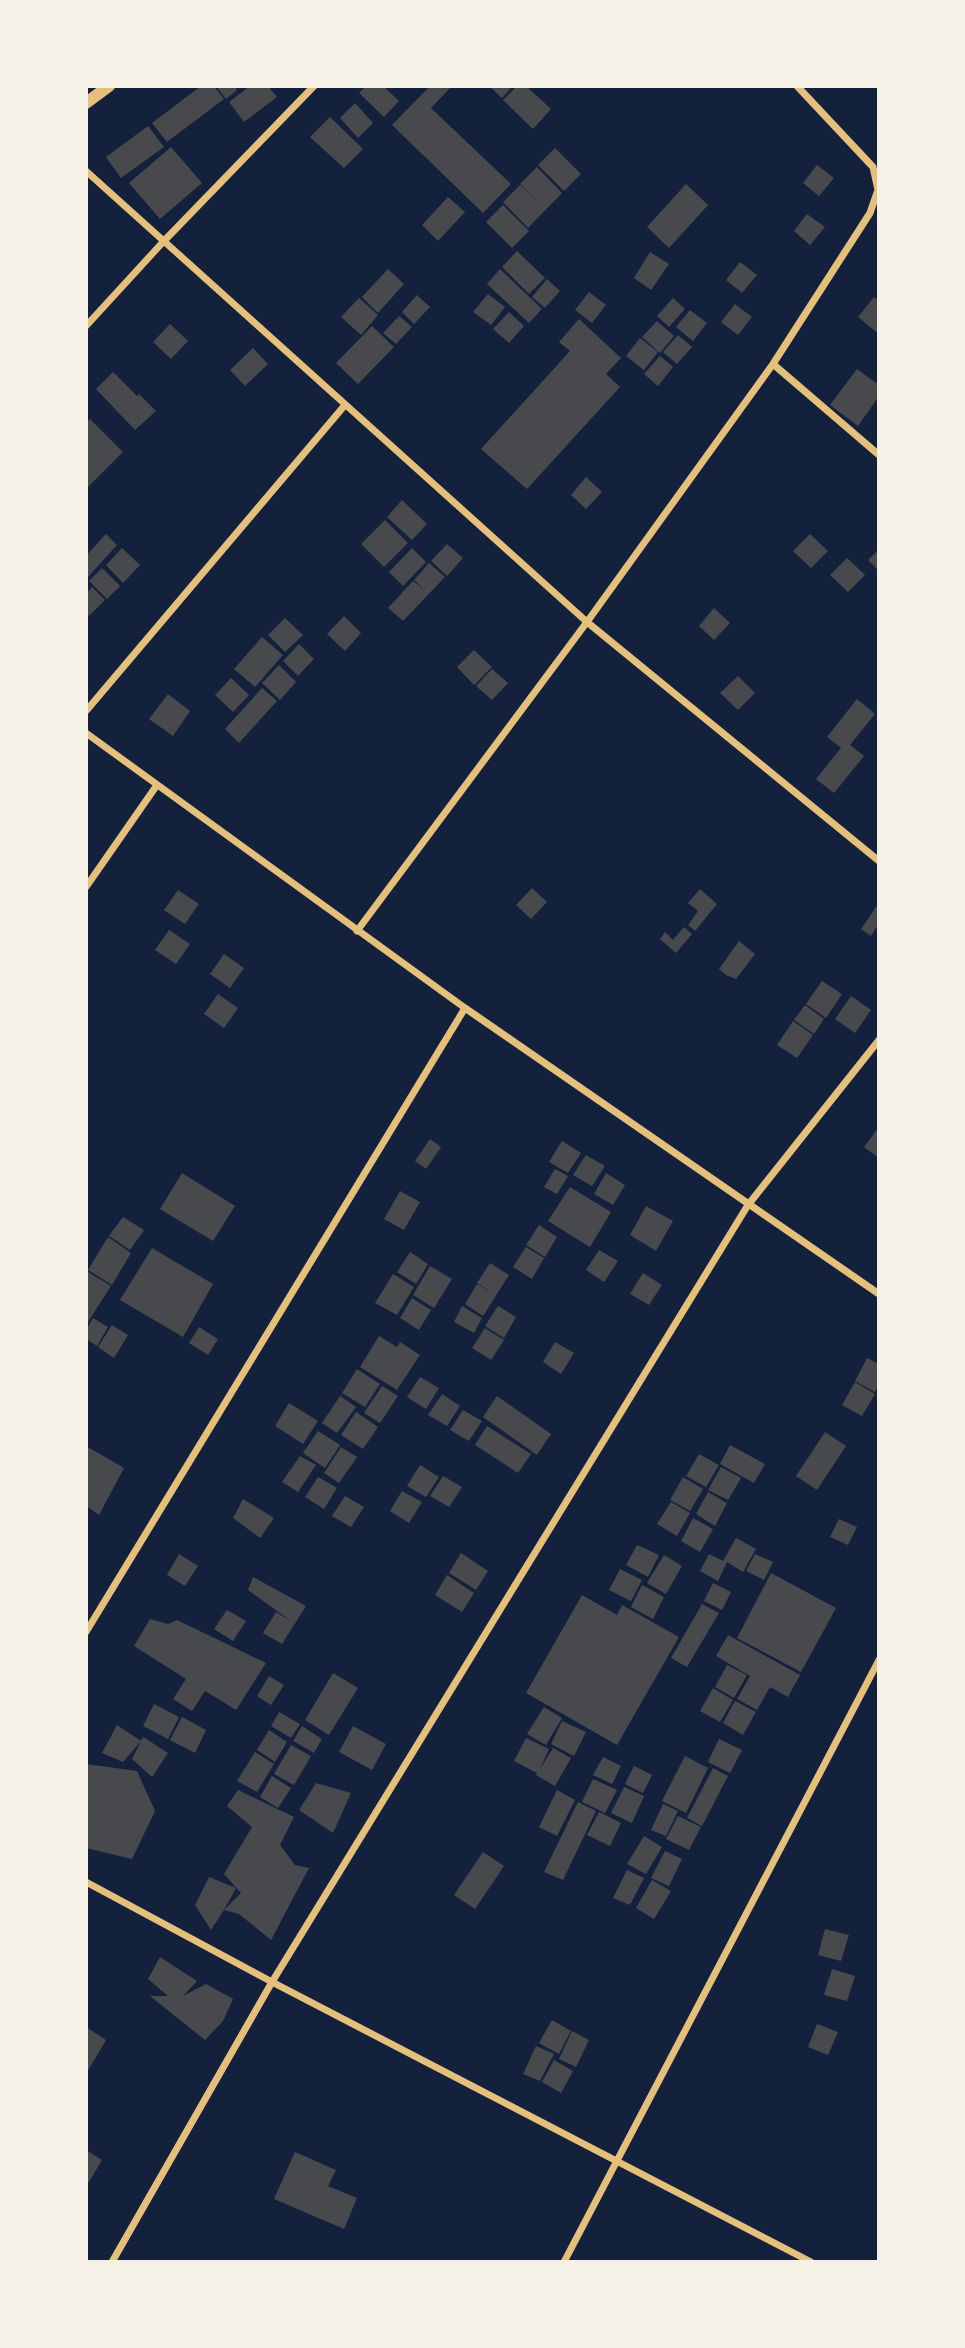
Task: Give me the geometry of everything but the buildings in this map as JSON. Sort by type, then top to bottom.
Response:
[{"type":"street","points":[[86,103],[108,86]]},
{"type":"street","points":[[86,326],[314,86]]},
{"type":"street","points":[[357,930],[587,622],[773,364],[870,213],[878,190],[873,167],[797,86]]},
{"type":"street","points":[[86,171],[587,622],[879,861]]},
{"type":"street","points":[[773,364],[879,455]]},
{"type":"street","points":[[86,711],[345,405]]},
{"type":"street","points":[[86,733],[465,1008],[879,1294]]},
{"type":"street","points":[[86,887],[156,785]]},
{"type":"street","points":[[86,1632],[465,1008]]},
{"type":"street","points":[[112,2262],[272,1982],[748,1205],[879,1040]]},
{"type":"street","points":[[564,2262],[879,1660]]},
{"type":"street","points":[[86,1882],[272,1982],[811,2262]]}]
